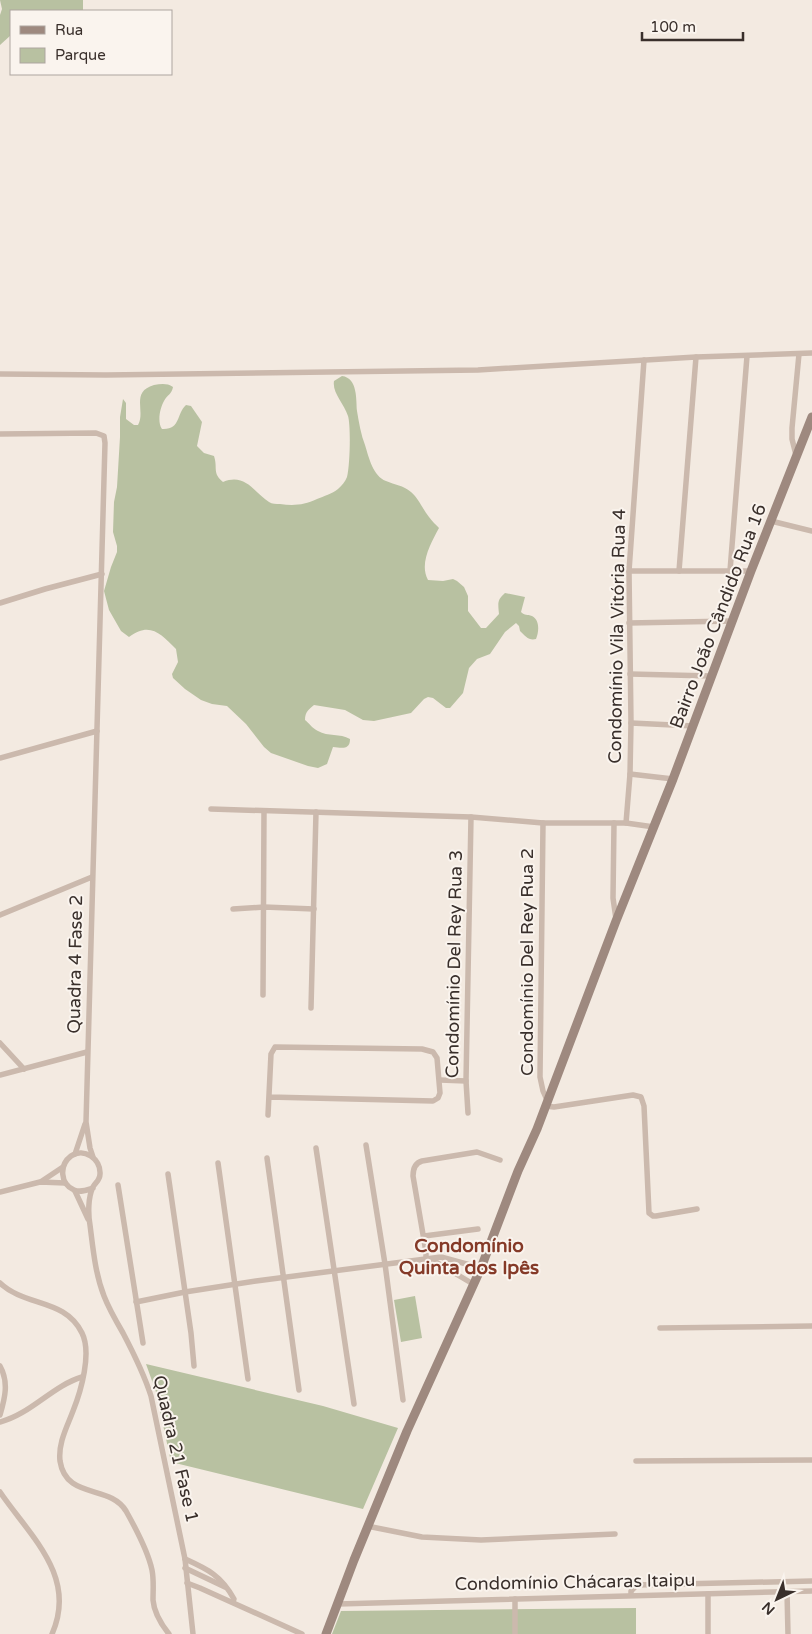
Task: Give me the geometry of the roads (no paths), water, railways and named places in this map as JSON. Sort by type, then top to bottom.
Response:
[{"type":"street","points":[[0,374],[106,375],[478,370],[644,360],[812,353]]},
{"type":"street","points":[[796,455],[792,439],[792,428],[799,354]]},
{"type":"street","points":[[730,571],[746,356]]},
{"type":"street","points":[[679,571],[696,358]]},
{"type":"street","name":"Condomínio Vila Vitória Rua 4","points":[[626,823],[630,774],[631,723],[629,571],[644,360]]},
{"type":"street","name":"Bairro João Cândido Rua 16","points":[[326,1634],[367,1526],[407,1431],[481,1268],[694,726],[751,571],[812,418]]},
{"type":"street","name":"Quadra 4 Fase 2","points":[[0,434],[96,433],[102,435],[106,443],[86,1122]]},
{"type":"street","points":[[771,521],[812,531]]},
{"type":"street","points":[[629,571],[751,571]]},
{"type":"street","points":[[0,603],[102,574]]},
{"type":"street","points":[[629,623],[732,621]]},
{"type":"street","points":[[630,674],[711,676]]},
{"type":"street","points":[[631,723],[694,726]]},
{"type":"street","points":[[0,758],[97,731]]},
{"type":"street","points":[[630,774],[673,779]]},
{"type":"street","points":[[211,810],[471,817],[543,823],[626,823],[654,827]]},
{"type":"street","points":[[263,995],[264,811]]},
{"type":"street","points":[[311,1008],[316,812]]},
{"type":"street","name":"Condomínio Del Rey Rua 3","points":[[468,1113],[466,1081],[471,817]]},
{"type":"street","name":"Condomínio Del Rey Rua 2","points":[[543,823],[540,1077],[546,1103]]},
{"type":"street","points":[[614,823],[613,898],[616,922]]},
{"type":"street","points":[[0,915],[92,877]]},
{"type":"street","points":[[233,909],[264,907],[314,909]]},
{"type":"street","points":[[0,1043],[24,1069]]},
{"type":"street","points":[[268,1114],[271,1054],[272,1050],[278,1047],[422,1049],[436,1055],[440,1080],[439,1096],[433,1101],[269,1097]]},
{"type":"street","points":[[0,1075],[87,1052]]},
{"type":"street","points":[[440,1080],[466,1081]]},
{"type":"street","points":[[546,1103],[554,1107],[633,1095],[641,1097],[644,1106],[650,1213],[656,1216],[697,1209]]},
{"type":"street","points":[[86,1122],[90,1148],[93,1157],[99,1164],[100,1173],[98,1181],[93,1188],[83,1192],[75,1191],[65,1183],[62,1175],[63,1167],[74,1154],[86,1122]]},
{"type":"street","points":[[366,1145],[403,1400]]},
{"type":"street","points":[[316,1148],[354,1404]]},
{"type":"street","points":[[473,1284],[428,1259],[413,1170],[417,1163],[422,1161],[477,1152],[500,1160]]},
{"type":"street","points":[[74,1154],[81,1153],[93,1157]]},
{"type":"street","points":[[267,1158],[300,1390]]},
{"type":"street","points":[[218,1164],[248,1379]]},
{"type":"street","points":[[40,1182],[63,1167]]},
{"type":"street","points":[[168,1174],[192,1333],[194,1366]]},
{"type":"street","points":[[0,1192],[40,1182],[65,1183]]},
{"type":"street","points":[[118,1185],[143,1343]]},
{"type":"street","name":"Quadra 21 Fase 1","points":[[93,1188],[89,1221],[101,1289],[142,1371],[151,1396],[185,1559],[193,1634]]},
{"type":"street","name":"Quadra 21 Fase 1","points":[[75,1191],[89,1221]]},
{"type":"street","points":[[424,1236],[478,1229]]},
{"type":"street","points":[[136,1302],[185,1292],[441,1257],[481,1268]]},
{"type":"street","points":[[0,1283],[13,1293],[58,1309],[76,1324],[82,1332],[86,1356],[80,1392],[60,1446],[62,1469],[66,1477],[76,1486],[109,1498],[124,1508],[151,1565],[156,1612],[169,1634]]},
{"type":"street","points":[[660,1328],[812,1326]]},
{"type":"street","points":[[0,1366],[6,1390],[0,1415]]},
{"type":"street","points":[[0,1422],[16,1415],[64,1384],[82,1377]]},
{"type":"street","points":[[636,1461],[812,1460]]},
{"type":"street","points":[[0,1492],[43,1551],[55,1573],[58,1582],[59,1605],[52,1634]]},
{"type":"street","points":[[367,1526],[422,1537],[481,1540],[614,1534]]},
{"type":"street","points":[[185,1559],[210,1570],[229,1590],[234,1598],[233,1602]]},
{"type":"street","points":[[186,1568],[229,1590]]},
{"type":"street","points":[[631,1595],[631,1591],[637,1585],[812,1581]]},
{"type":"street","points":[[187,1583],[302,1634]]},
{"type":"street","name":"Condomínio Chácaras Itaipu","points":[[338,1604],[812,1591]]},
{"type":"street","points":[[787,1592],[788,1634]]},
{"type":"street","points":[[708,1594],[708,1634]]},
{"type":"street","points":[[515,1598],[515,1634]]},
{"type":"district","name":"Condomínio Quinta dos Ipês","points":[[469,1256]]}]
